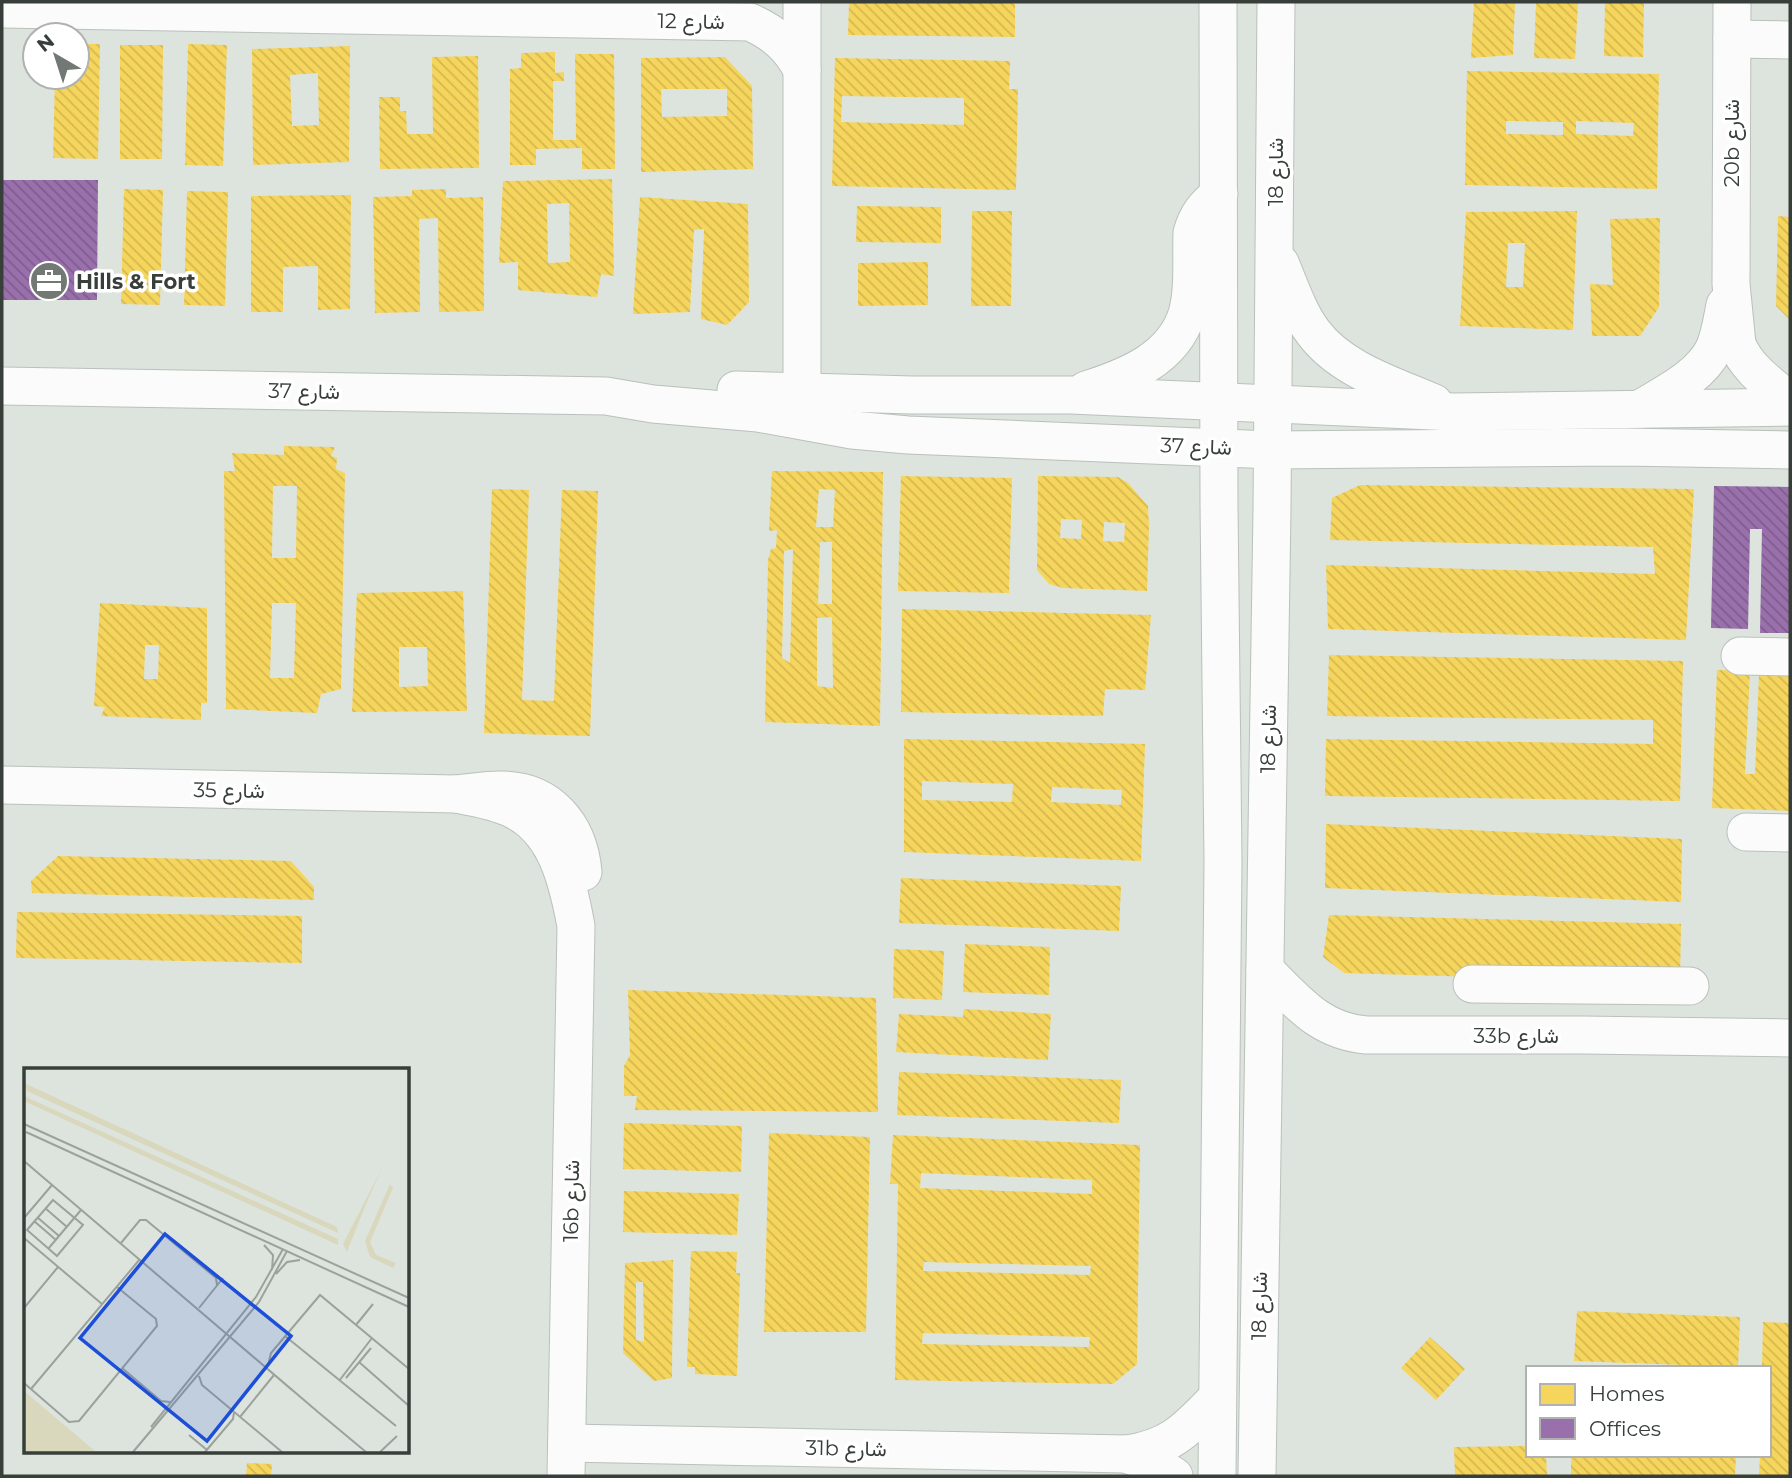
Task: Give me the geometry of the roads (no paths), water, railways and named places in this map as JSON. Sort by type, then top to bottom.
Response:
[{"type":"street","points":[[802,2],[802,392]]},
{"type":"street","name":"شارع 18","points":[[1217,1476],[1223,862],[1218,2]]},
{"type":"street","name":"شارع 18","points":[[1257,1476],[1273,450],[1276,2]]},
{"type":"street","name":"20b شارع","points":[[1732,2],[1731,284],[1737,344],[1753,369],[1790,401]]},
{"type":"street","name":"شارع 12","points":[[2,9],[765,12],[763,28],[785,44],[802,70]]},
{"type":"street","points":[[1732,39],[1790,40]]},
{"type":"street","points":[[1071,394],[1109,383],[1152,361],[1167,349],[1187,314],[1195,222],[1205,206],[1219,194]]},
{"type":"street","points":[[1275,250],[1313,332],[1332,351],[1351,366],[1454,412]]},
{"type":"street","name":"20b شارع","points":[[1639,410],[1687,379],[1709,358],[1718,336],[1731,284]]},
{"type":"street","name":"شارع 37","points":[[2,386],[606,396],[653,404],[758,413],[878,434],[1273,450],[1625,447],[1790,450]]},
{"type":"street","name":"شارع 37","points":[[606,396],[671,389],[1071,394],[1454,412],[1790,407]]},
{"type":"street","points":[[1740,656],[1790,657]]},
{"type":"street","name":"شارع 35","points":[[2,785],[456,794],[500,804],[515,811],[539,829],[549,843],[561,864],[569,888],[576,926]]},
{"type":"street","points":[[1746,832],[1790,833]]},
{"type":"street","name":"16b شارع","points":[[566,1460],[576,926]]},
{"type":"street","name":"33b شارع","points":[[1265,970],[1319,1020],[1350,1034],[1790,1038]]},
{"type":"street","points":[[1472,984],[1690,986]]},
{"type":"street","points":[[1583,986],[1583,1035]]},
{"type":"street","name":"31b شارع","points":[[566,1460],[1126,1454],[1162,1445],[1179,1436],[1217,1398]]},
{"type":"street","name":"31b شارع","points":[[1126,1454],[1157,1465],[1174,1476]]},
{"type":"place","name":"Hills & Fort","points":[[49,281]]}]
